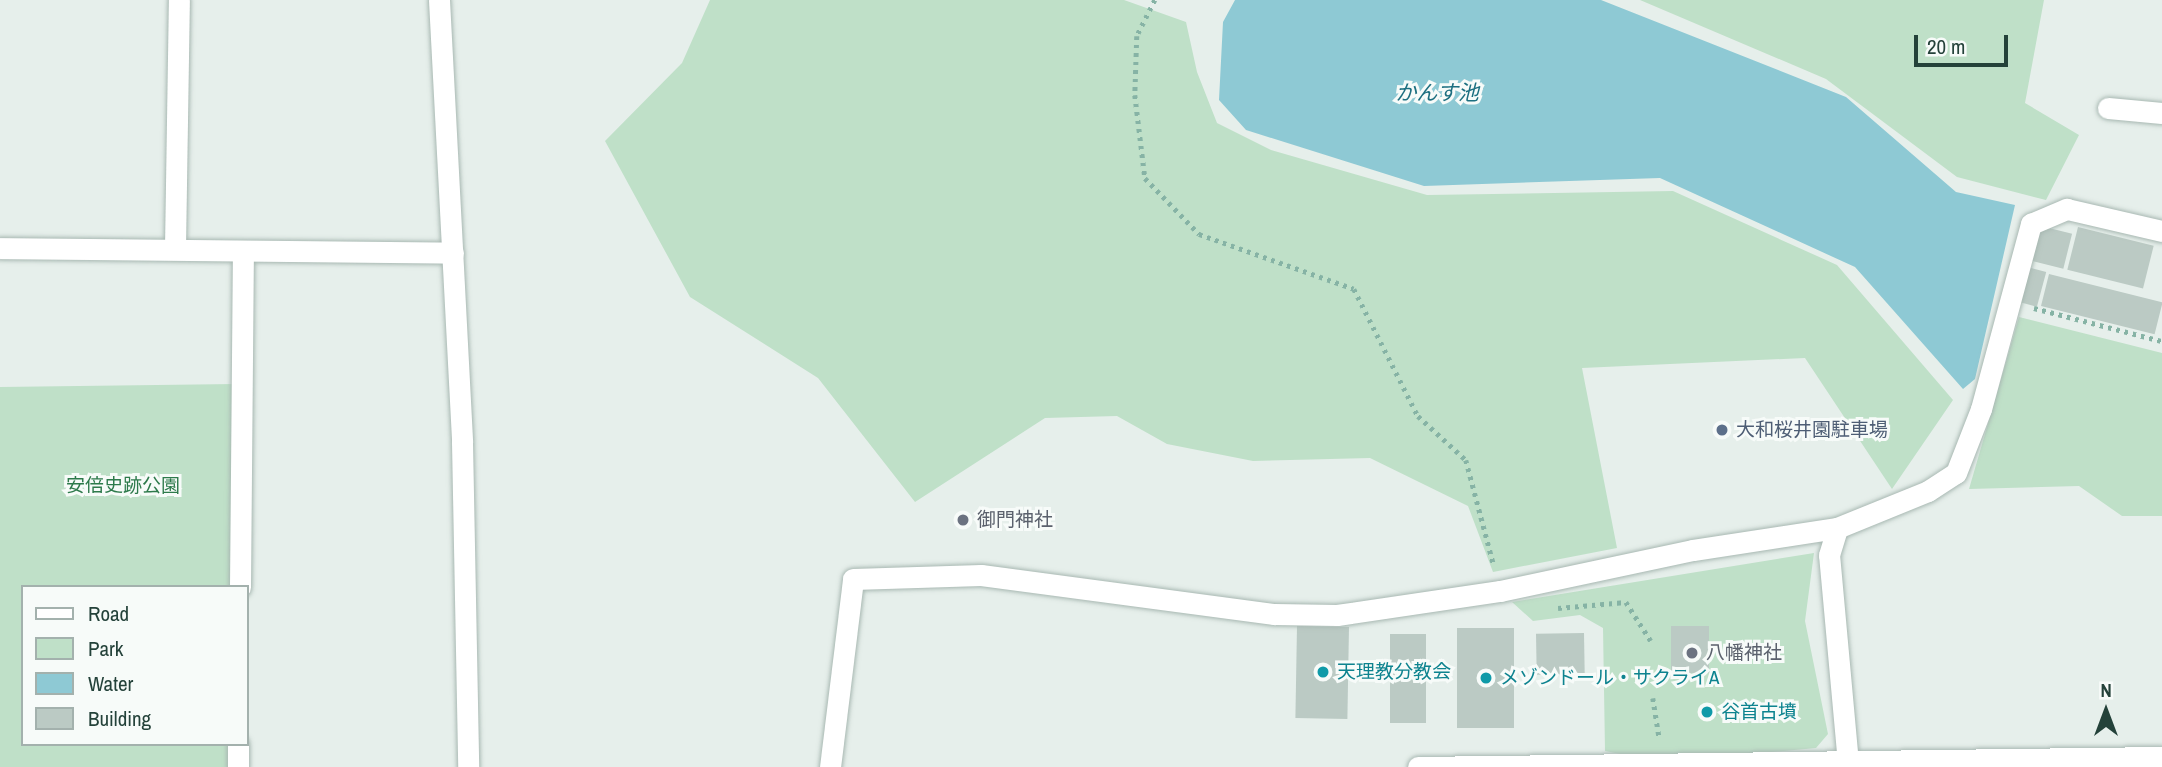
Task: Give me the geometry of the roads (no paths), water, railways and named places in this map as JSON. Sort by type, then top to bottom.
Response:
[{"type":"street","points":[[175,248],[179,0]]},
{"type":"street","points":[[439,0],[461,442],[468,767]]},
{"type":"street","points":[[2108,108],[2162,113]]},
{"type":"street","points":[[830,767],[853,579],[981,575],[1274,614],[1324,615],[1500,591],[1693,550],[1837,528],[1928,491],[1956,473],[1981,409],[2031,224],[2067,209],[2162,231]]},
{"type":"street","points":[[0,248],[175,248],[243,253],[453,253]]},
{"type":"street","points":[[240,585],[243,253]]},
{"type":"street","points":[[1837,528],[1829,555],[1848,763]]},
{"type":"street","points":[[237,767],[238,746]]},
{"type":"street","points":[[1418,767],[1662,762],[1920,763],[2162,757]]},
{"type":"water","name":"かんす池","points":[[1235,0],[1601,0],[1846,97],[1956,192],[2015,205],[1975,379],[1963,389],[1855,267],[1660,178],[1424,186],[1246,130],[1219,100],[1223,22]]},
{"type":"place","name":"大和桜井園駐車場","points":[[1722,430]]},
{"type":"place","name":"御門神社","points":[[963,520]]},
{"type":"place","name":"八幡神社","points":[[1692,653]]},
{"type":"place","name":"天理教分教会","points":[[1323,672]]},
{"type":"place","name":"メゾンドール・サクライA","points":[[1486,678]]},
{"type":"place","name":"谷首古墳","points":[[1707,712]]},
{"type":"park label","name":"安倍史跡公園","points":[[123,486]]}]
